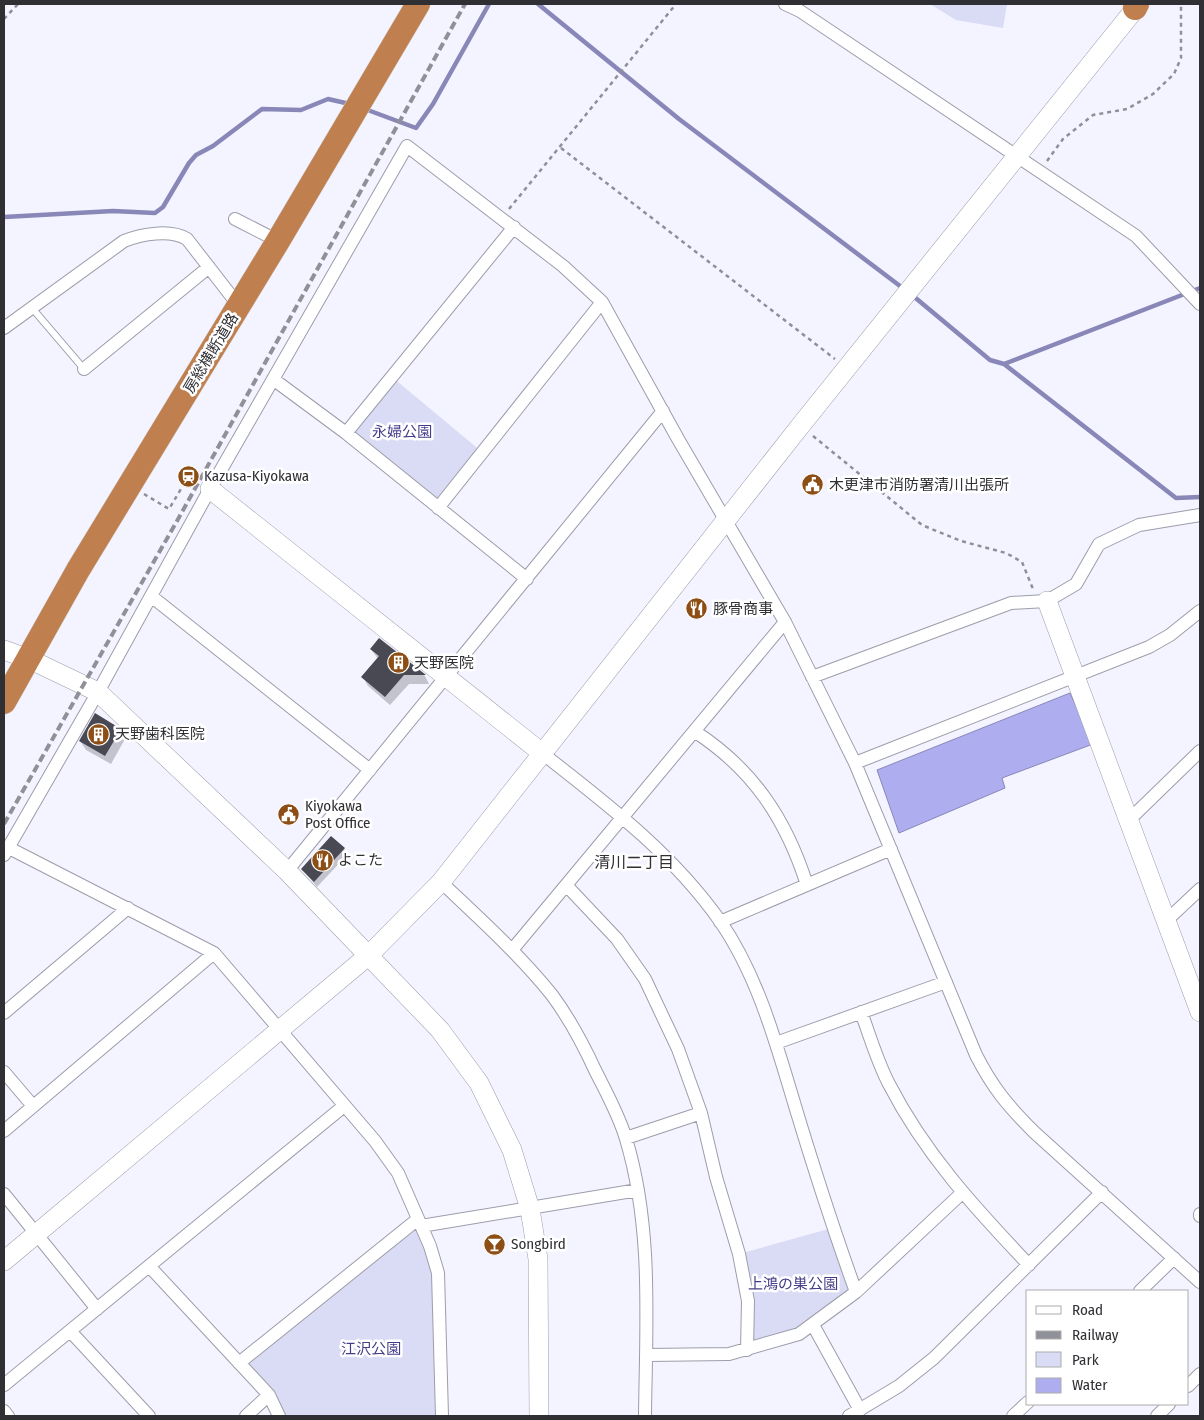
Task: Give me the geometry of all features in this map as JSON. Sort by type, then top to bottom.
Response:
[{"type":"highway","name":"房総横断道路","points":[[4,702],[78,570],[239,306],[418,4]]},
{"type":"street","points":[[785,4],[800,11],[1136,236],[1200,304]]},
{"type":"street","points":[[4,1261],[369,955],[441,882],[725,520],[1137,5]]},
{"type":"street","points":[[442,1416],[438,1273],[420,1223],[398,1173],[375,1141],[214,954],[128,908],[6,851],[98,692],[210,489],[407,146],[563,266],[602,302],[785,622],[855,763],[976,1055],[996,1091],[1007,1106],[1034,1132],[1200,1282]]},
{"type":"street","points":[[236,219],[278,241]]},
{"type":"street","points":[[346,433],[514,227]]},
{"type":"street","points":[[4,328],[124,241],[139,236],[179,235],[188,240],[239,306]]},
{"type":"street","points":[[84,369],[209,267]]},
{"type":"street","points":[[438,508],[602,302]]},
{"type":"street","points":[[273,379],[346,433],[527,579]]},
{"type":"street","points":[[287,871],[663,411]]},
{"type":"street","points":[[210,489],[623,817],[674,865],[720,922],[756,991],[776,1043],[832,1228],[856,1292]]},
{"type":"street","points":[[812,677],[1011,603],[1042,602],[1076,584],[1099,544],[1140,525],[1200,515]]},
{"type":"street","points":[[151,596],[370,770]]},
{"type":"street","points":[[1042,602],[1074,675],[1200,1010]]},
{"type":"street","points":[[855,763],[1149,647],[1170,635],[1200,611]]},
{"type":"street","points":[[512,950],[785,622]]},
{"type":"street","points":[[4,650],[29,659],[98,692],[287,871],[369,955],[440,1030],[479,1083],[512,1150],[530,1209],[538,1259],[539,1416]]},
{"type":"street","points":[[694,730],[738,764],[757,787],[784,826],[796,852],[807,885]]},
{"type":"street","points":[[1129,820],[1200,751]]},
{"type":"street","points":[[720,922],[891,849]]},
{"type":"street","points":[[441,882],[512,950],[552,996],[580,1040],[626,1138],[638,1190],[646,1274],[644,1416]]},
{"type":"street","points":[[566,885],[617,939],[645,979],[678,1049],[701,1113],[716,1177],[739,1254],[748,1301],[747,1350]]},
{"type":"street","points":[[1166,922],[1200,889]]},
{"type":"street","points":[[4,1013],[128,908]]},
{"type":"street","points":[[4,1131],[214,954]]},
{"type":"street","points":[[776,1043],[946,982]]},
{"type":"street","points":[[861,1012],[888,1082],[906,1116],[930,1154],[962,1193],[1029,1265]]},
{"type":"street","points":[[4,1072],[33,1106]]},
{"type":"street","points":[[4,1385],[344,1106]]},
{"type":"street","points":[[626,1138],[701,1113]]},
{"type":"street","points":[[239,1363],[420,1223],[530,1209],[638,1190]]},
{"type":"street","points":[[813,1325],[854,1413],[899,1386],[934,1358],[1102,1192]]},
{"type":"street","points":[[646,1355],[729,1354],[800,1334],[856,1292],[962,1193]]},
{"type":"street","points":[[4,1194],[97,1309]]},
{"type":"street","points":[[1141,1290],[1174,1258]]},
{"type":"street","points":[[150,1266],[269,1395],[279,1416]]},
{"type":"street","points":[[70,1331],[149,1416]]},
{"type":"street","points":[[1189,1385],[1200,1374]]},
{"type":"street","points":[[246,1416],[269,1395]]},
{"type":"street","points":[[1013,1416],[1026,1404]]},
{"type":"street","points":[[1156,1416],[1169,1405]]},
{"type":"street","points":[[4,1411],[8,1416]]},
{"type":"lane","points":[[32,308],[84,369]]},
{"type":"path","points":[[4,19],[18,4]]},
{"type":"path","points":[[502,218],[562,148],[676,4]]},
{"type":"path","points":[[1039,172],[1063,138],[1093,115],[1127,109],[1153,94],[1174,74],[1181,58],[1181,4]]},
{"type":"path","points":[[562,148],[846,368]]},
{"type":"path","points":[[801,425],[922,525],[960,541],[1006,553],[1022,562],[1042,602]]},
{"type":"path","points":[[130,486],[169,509],[184,484]]},
{"type":"green space","points":[[930,4],[1007,4],[1003,28],[956,20]]},
{"type":"green space","name":"永婦公園","points":[[392,377],[482,452],[438,508],[346,433]]},
{"type":"green space","name":"江沢公園","points":[[421,1226],[438,1273],[441,1416],[279,1416],[239,1363]]},
{"type":"green space","name":"上鴻の巣公園","points":[[832,1228],[856,1292],[819,1320],[747,1350],[739,1254]]},
{"type":"water","points":[[1070,693],[1093,744],[1002,778],[1005,788],[899,833],[877,770]]},
{"type":"building","name":"天野医院","points":[[379,638],[426,675],[404,675],[385,697],[361,677],[379,656],[370,649]]},
{"type":"building","name":"天野歯科医院","points":[[95,713],[121,729],[105,756],[79,741]]},
{"type":"building","name":"よこた","points":[[331,836],[345,848],[314,882],[301,869]]},
{"type":"waterway","points":[[365,109],[416,128],[433,104],[489,4]]},
{"type":"waterway","points":[[538,4],[679,119],[904,289]]},
{"type":"waterway","points":[[4,217],[113,211],[155,213],[163,207],[189,163],[196,155],[213,146],[262,109],[301,110],[328,99],[350,104]]},
{"type":"waterway","points":[[1004,364],[1200,288]]},
{"type":"waterway","points":[[912,295],[990,360],[1004,364],[1176,498],[1200,497]]},
{"type":"railway","points":[[4,824],[177,521],[465,4]]},
{"type":"place","name":"Kazusa-Kiyokawa","points":[[188,476]]},
{"type":"place","name":"木更津市消防署清川出張所","points":[[813,485]]},
{"type":"place","name":"豚骨商事","points":[[697,609]]},
{"type":"place","name":"天野医院","points":[[398,663]]},
{"type":"place","name":"天野歯科医院","points":[[99,734]]},
{"type":"place","name":"Kiyokawa Post Office","points":[[289,815]]},
{"type":"place","name":"よこた","points":[[322,860]]},
{"type":"place","name":"Songbird","points":[[495,1244]]},
{"type":"district","name":"清川二丁目","points":[[634,862]]}]
